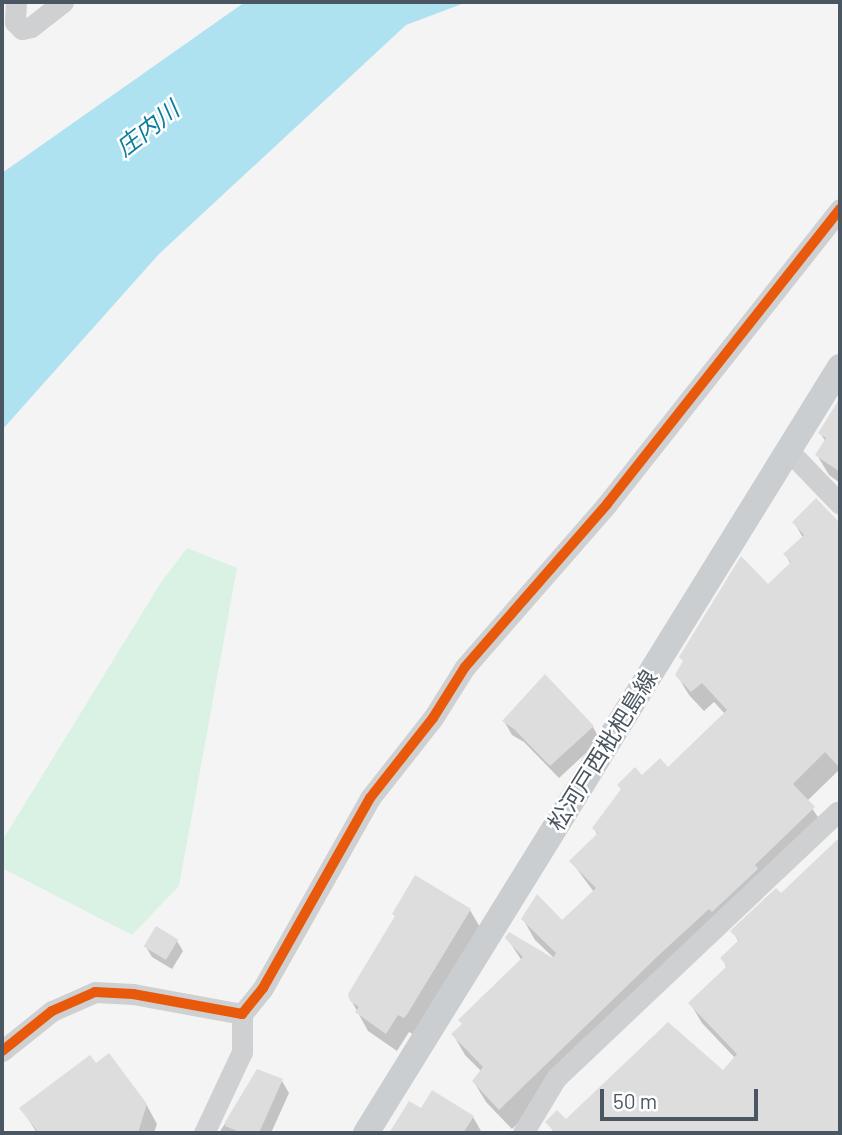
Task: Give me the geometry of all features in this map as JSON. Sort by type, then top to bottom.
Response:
[{"type":"main road","name":"松河戸西枇杷島線","points":[[366,1133],[840,367]]},
{"type":"street","points":[[16,2],[15,22],[22,29],[31,27],[63,2]]},
{"type":"street","points":[[204,1133],[242,1052],[242,1014],[263,988],[370,798],[433,718],[465,667],[607,504],[840,209]]},
{"type":"street","points":[[788,449],[840,504]]},
{"type":"street","points":[[523,1133],[556,1078],[838,811]]},
{"type":"street","points":[[2,1051],[52,1011],[95,992],[133,994],[242,1014]]},
{"type":"green space","points":[[187,548],[237,568],[179,886],[132,935],[2,868],[2,841],[160,584]]},
{"type":"water","name":"庄内川","points":[[245,2],[467,2],[406,25],[159,254],[2,430],[2,173]]},
{"type":"building","points":[[840,398],[840,472],[815,455],[826,438],[818,433]]},
{"type":"building","points":[[816,498],[840,523],[840,768],[825,752],[793,784],[815,807],[755,865],[758,869],[712,912],[709,909],[659,955],[499,1110],[472,1081],[483,1067],[451,1034],[462,1024],[458,1020],[523,957],[505,938],[509,932],[553,958],[556,953],[521,919],[537,894],[562,920],[596,888],[569,861],[598,833],[592,828],[621,789],[617,785],[635,767],[642,775],[660,758],[668,767],[727,710],[702,683],[691,692],[675,675],[683,661],[679,657],[741,556],[768,584],[791,562],[783,554],[804,535],[792,522]]},
{"type":"building","points":[[545,674],[594,726],[550,766],[514,729],[502,721]]},
{"type":"building","points":[[840,837],[840,1133],[552,1133],[554,1131],[545,1122],[557,1110],[566,1119],[668,1022],[723,1070],[737,1054],[688,1003],[727,966],[720,958],[739,940],[730,931],[776,888],[781,893]]},
{"type":"building","points":[[415,875],[471,909],[408,1013],[404,1018],[398,1015],[386,1034],[355,1012],[359,1007],[350,1001],[348,994],[395,916],[392,914]]},
{"type":"building","points":[[156,926],[178,939],[166,960],[144,947]]},
{"type":"building","points":[[109,1053],[147,1104],[138,1133],[39,1133],[19,1108],[90,1055],[96,1063]]},
{"type":"building","points":[[257,1069],[283,1079],[259,1133],[242,1133],[225,1126],[225,1122]]},
{"type":"building","points":[[432,1090],[474,1116],[463,1133],[389,1133],[409,1101],[421,1108]]},
{"type":"cycle path","points":[[2,1051],[52,1011],[95,992],[133,994],[242,1014],[263,988],[370,798],[433,718],[465,667],[607,504],[840,209]]}]
